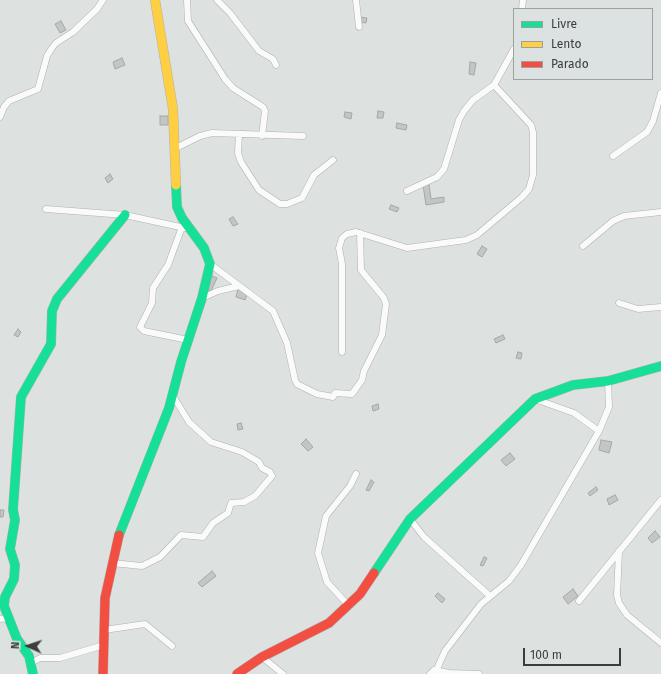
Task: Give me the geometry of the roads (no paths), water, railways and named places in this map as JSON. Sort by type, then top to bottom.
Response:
[{"type":"street","points":[[0,117],[9,101],[38,89],[47,56],[52,48],[56,43],[73,32],[97,9],[103,0]]},
{"type":"street","points":[[155,0],[173,109],[177,207],[186,228],[204,248],[210,264],[275,313],[287,343],[297,384],[317,394],[333,397],[335,393],[352,394],[362,380],[364,371],[382,335],[386,304],[384,298],[361,270],[360,233]]},
{"type":"street","points":[[187,0],[188,21],[225,79],[233,88],[263,108],[265,111],[262,136]]},
{"type":"street","points":[[217,0],[230,13],[259,51],[272,58],[276,65]]},
{"type":"street","points":[[356,0],[359,27]]},
{"type":"street","points":[[407,191],[437,177],[441,173],[444,169],[459,120],[464,111],[473,100],[494,85],[513,51]]},
{"type":"street","points":[[342,352],[342,264],[340,244],[347,234],[351,232],[360,233],[407,248],[466,240],[477,235],[522,198],[530,185],[533,175],[532,129],[529,122],[494,85]]},
{"type":"street","points":[[614,156],[647,132],[653,121],[661,93]]},
{"type":"street","points":[[174,149],[206,134],[303,136]]},
{"type":"street","points":[[239,134],[238,153],[241,162],[259,190],[280,204],[287,204],[302,198],[314,175],[333,160]]},
{"type":"street","points":[[46,208],[125,215],[186,228]]},
{"type":"street","points":[[583,246],[613,221],[624,216],[661,212]]},
{"type":"street","points":[[33,674],[29,656],[4,619],[4,601],[13,581],[15,565],[10,548],[15,520],[13,510],[21,397],[51,344],[52,311],[57,299],[125,215]]},
{"type":"street","points":[[186,228],[168,265],[153,288],[152,303],[140,327],[144,330],[188,340]]},
{"type":"street","points":[[103,674],[105,598],[116,544],[173,396],[188,340],[202,298],[210,264]]},
{"type":"street","points":[[202,298],[218,291],[239,286]]},
{"type":"street","points":[[619,303],[638,309],[661,307]]},
{"type":"street","points":[[237,674],[262,657],[329,623],[349,606],[360,594],[410,519],[535,398],[581,383],[608,380],[661,366]]},
{"type":"street","points":[[436,671],[448,647],[480,604],[500,589],[515,574],[598,431],[609,407],[608,380]]},
{"type":"street","points":[[112,563],[142,566],[160,557],[179,536],[184,535],[203,537],[213,523],[228,513],[231,503],[244,502],[255,496],[272,476],[270,472],[262,468],[258,462],[242,452],[211,442],[191,424],[173,396]]},
{"type":"street","points":[[535,398],[574,413],[598,431]]},
{"type":"street","points":[[349,606],[327,582],[318,553],[326,516],[350,486],[356,474]]},
{"type":"street","points":[[579,601],[661,500]]},
{"type":"street","points":[[410,519],[424,537],[490,596]]},
{"type":"street","points":[[619,551],[617,595],[619,603],[627,615],[661,643]]},
{"type":"street","points":[[104,630],[145,624],[172,646]]},
{"type":"street","points":[[31,663],[40,658],[60,658],[104,645]]},
{"type":"street","points":[[262,657],[282,674]]},
{"type":"street","points":[[430,674],[432,671],[479,674]]}]
